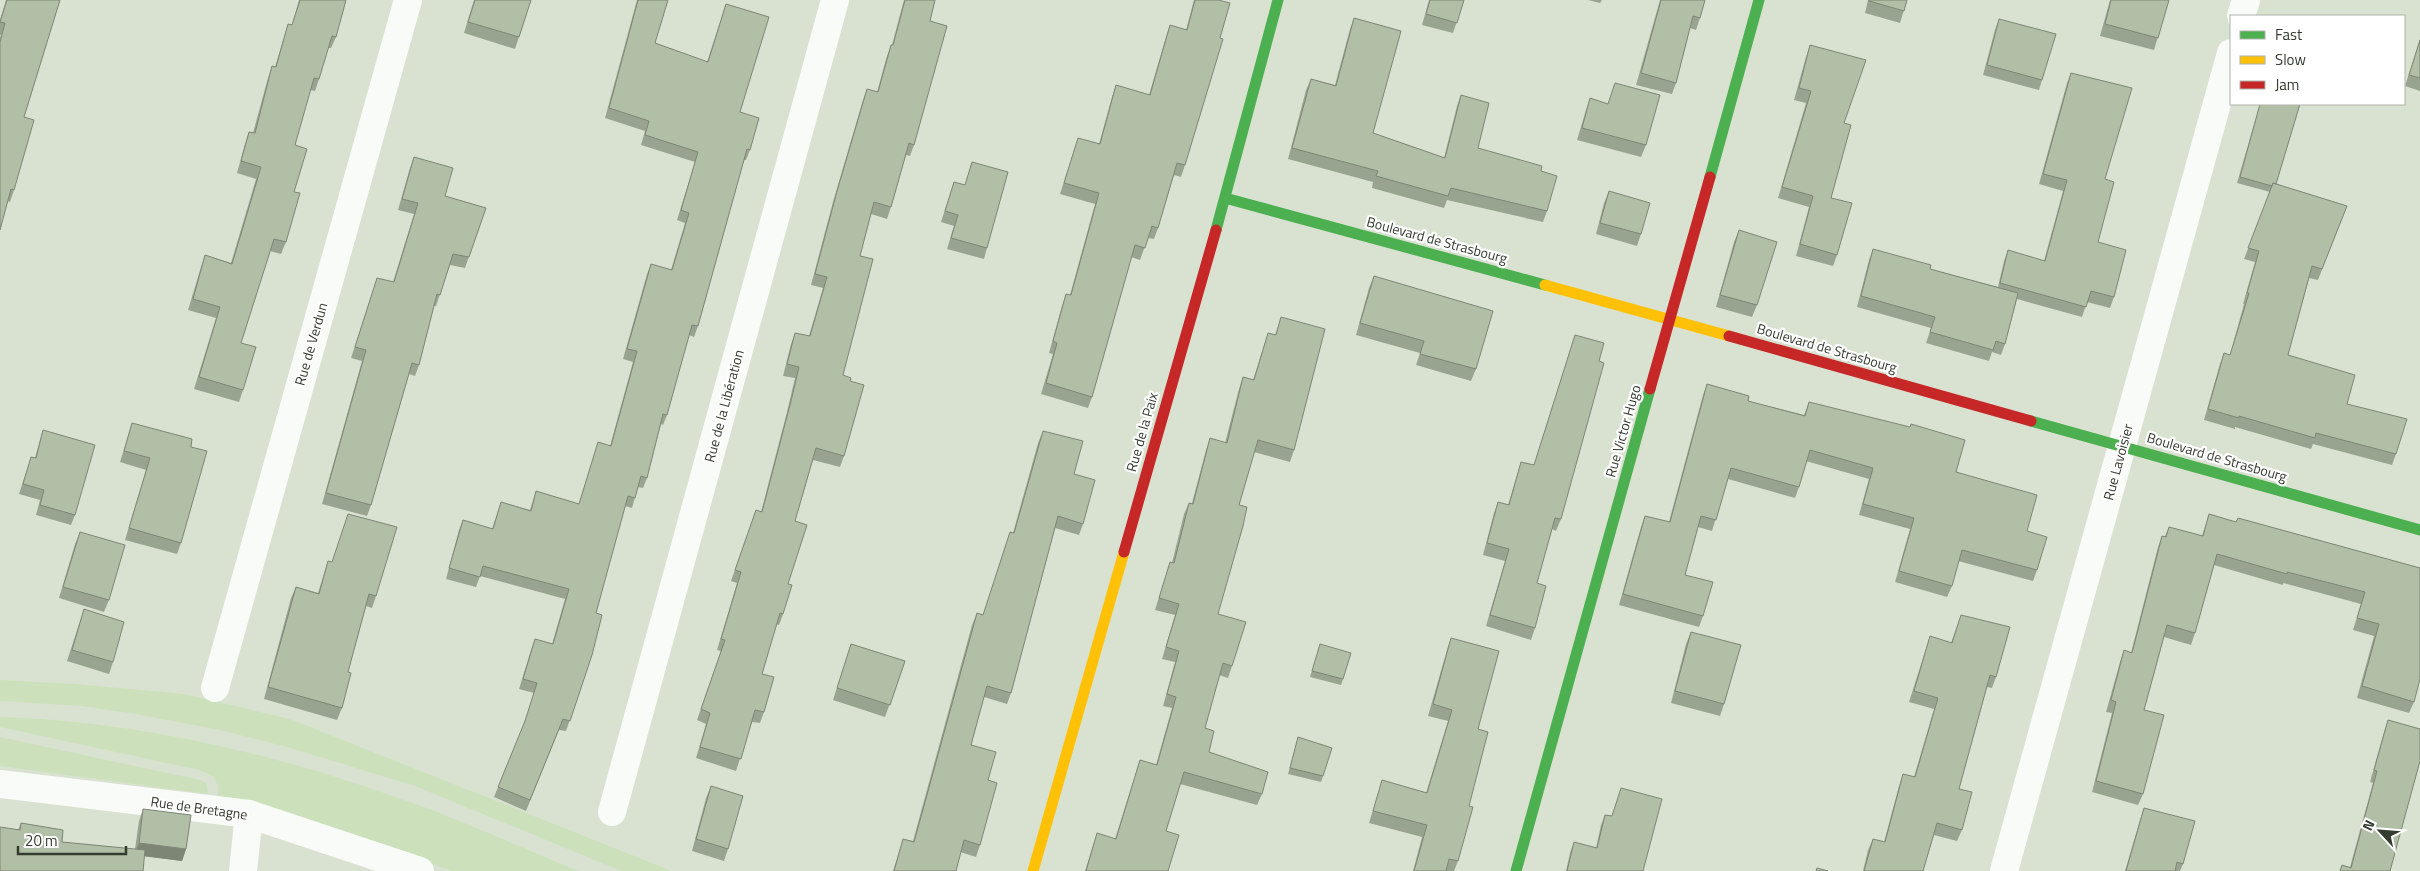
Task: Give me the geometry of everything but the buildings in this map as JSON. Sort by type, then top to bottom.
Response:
[{"type":"street","name":"Rue de Verdun","points":[[215,688],[408,0]]},
{"type":"street","name":"Rue de la Libération","points":[[612,812],[835,0]]},
{"type":"street","name":"Rue de la Paix","points":[[1033,871],[1225,198],[1278,0]]},
{"type":"street","name":"Rue Victor Hugo","points":[[1516,871],[1759,0]]},
{"type":"street","points":[[2242,15],[2246,0]]},
{"type":"street","name":"Rue Lavoisier","points":[[2004,871],[2230,57]]},
{"type":"street","name":"Boulevard de Strasbourg","points":[[1225,198],[1670,319],[2420,530]]},
{"type":"street","name":"Rue de Bretagne","points":[[0,784],[248,814],[420,871]]},
{"type":"street","points":[[243,871],[248,814]]},
{"type":"green space","points":[[0,680],[75,684],[184,694],[290,719],[672,871],[621,871],[415,786],[287,747],[220,730],[81,706],[0,701]]},
{"type":"green space","points":[[0,717],[104,725],[157,733],[208,743],[311,769],[431,810],[578,871],[452,871],[266,806],[218,796],[218,786],[213,776],[199,770],[0,727]]},
{"type":"green space","points":[[0,737],[200,780],[206,783],[208,794],[0,766]]},
{"type":"traffic: fast","points":[[1216,230],[1278,0]]},
{"type":"traffic: fast","points":[[1710,177],[1759,0]]},
{"type":"traffic: fast","points":[[1225,198],[1545,285]]},
{"type":"traffic: fast","points":[[1516,871],[1650,389]]},
{"type":"traffic: fast","points":[[2031,421],[2420,530]]},
{"type":"traffic: slow","points":[[1545,285],[1729,336]]},
{"type":"traffic: slow","points":[[1033,871],[1124,552]]},
{"type":"traffic: jam","points":[[1650,389],[1710,177]]},
{"type":"traffic: jam","points":[[1124,552],[1216,230]]},
{"type":"traffic: jam","points":[[1729,336],[2031,421]]}]
